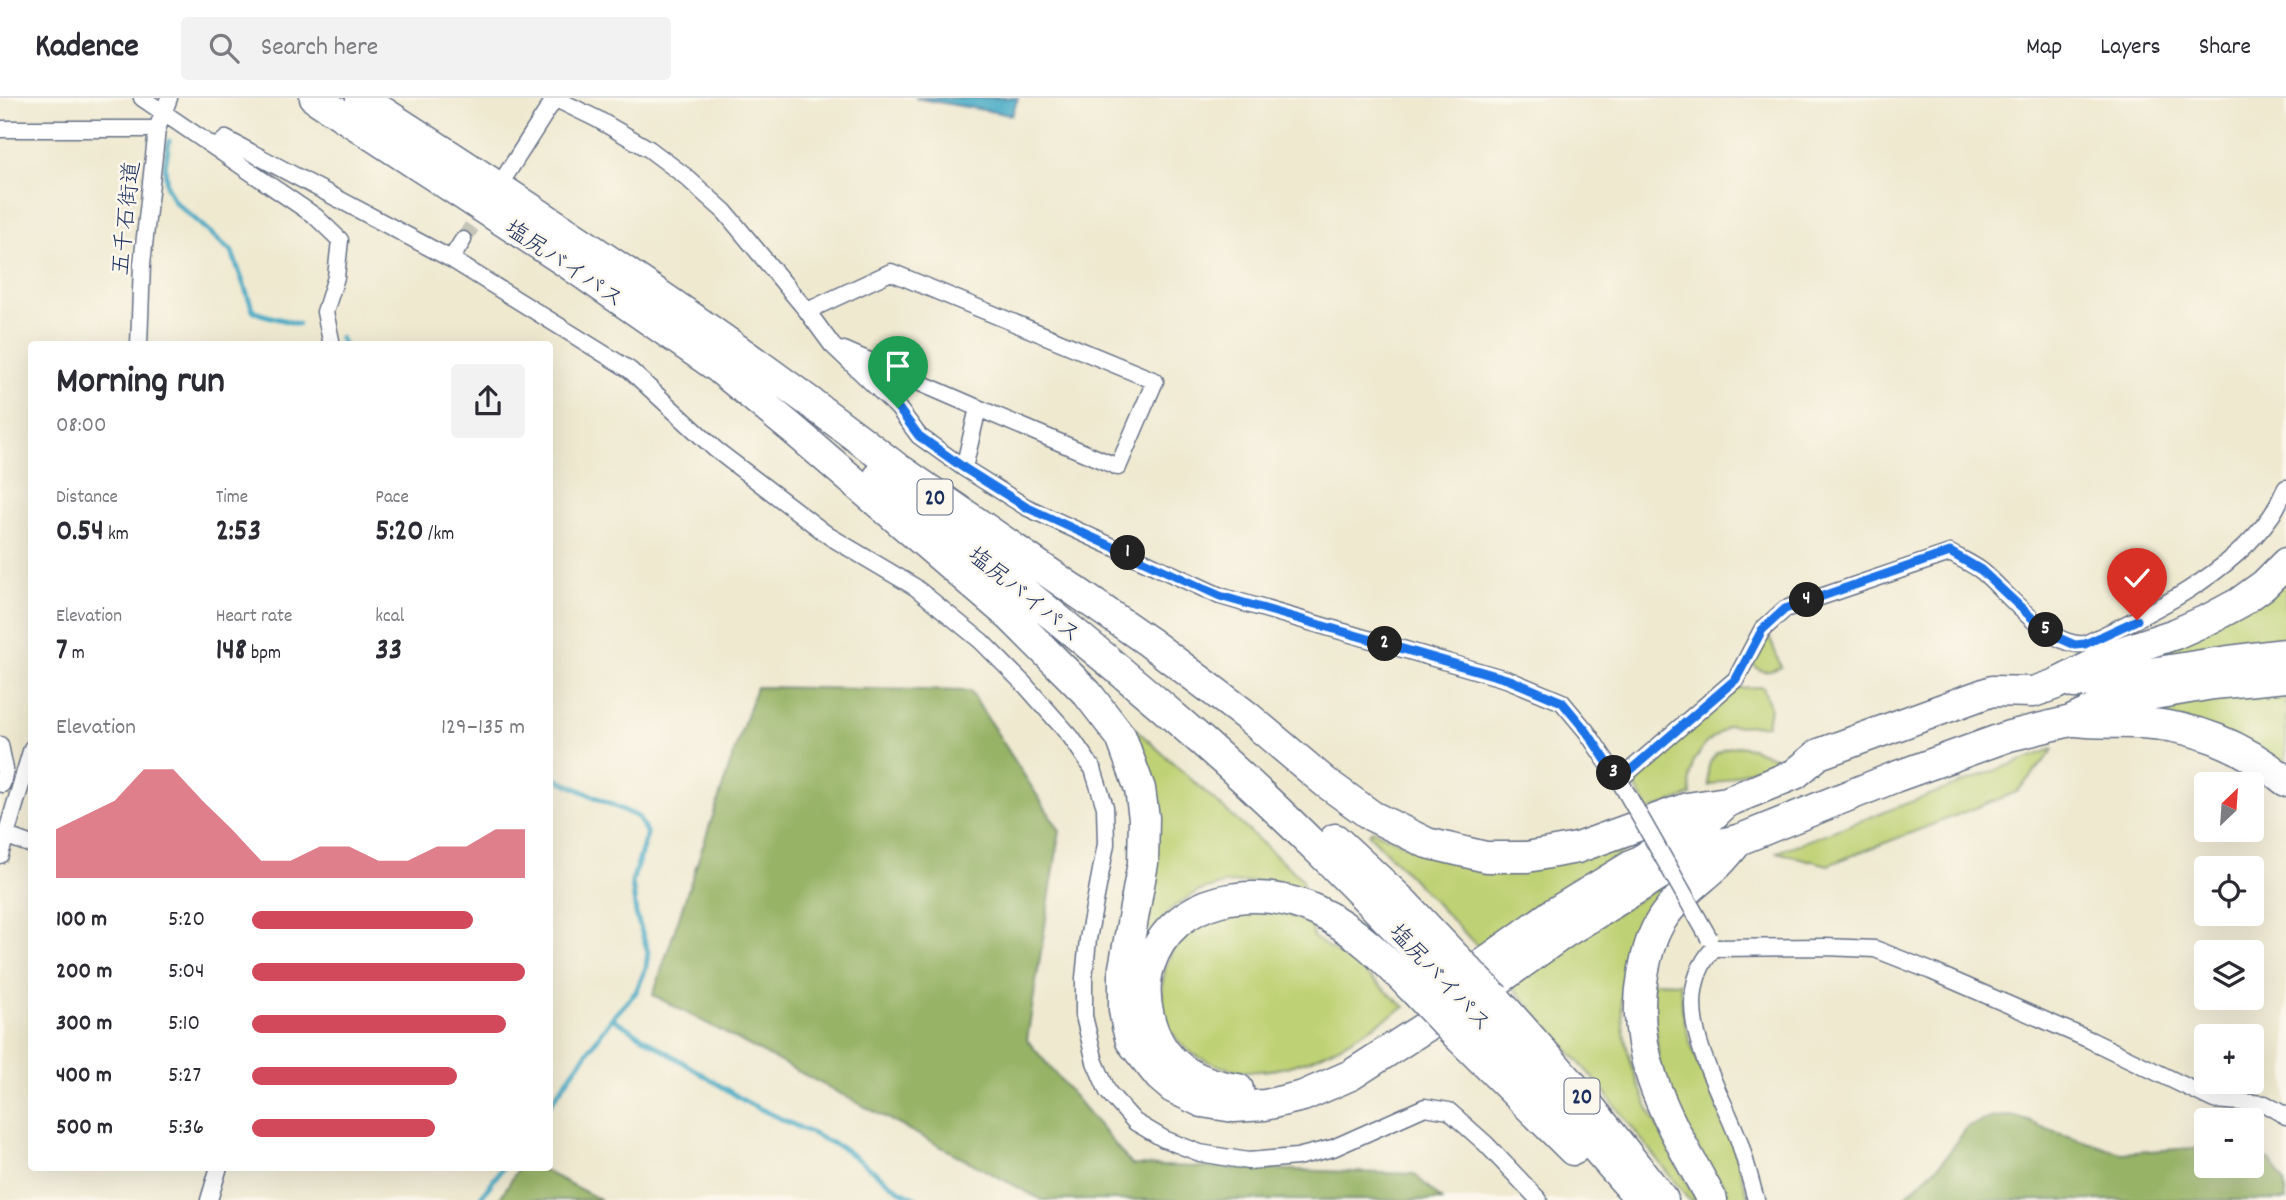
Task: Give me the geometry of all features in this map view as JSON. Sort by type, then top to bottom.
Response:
[{"type":"highway","name":"塩尻バイパス","points":[[315,98],[359,111],[657,295],[902,471],[1064,599],[1213,726],[1403,902],[1448,966]]},
{"type":"highway","name":"塩尻バイパス","points":[[359,111],[566,262],[721,370],[810,426],[1052,615],[1203,743],[1336,867],[1448,966],[1484,1004],[1575,1088],[1663,1200]]},
{"type":"highway","points":[[721,370],[795,430],[1011,617],[1087,693],[1121,737],[1140,789],[1144,818],[1143,863],[1124,968],[1126,1018],[1132,1041],[1158,1076],[1188,1096],[1220,1105],[1265,1105],[1303,1097],[1351,1075],[1490,985],[1564,933],[1701,849],[1741,839],[2009,736],[2058,724],[2113,701],[2213,684],[2286,677]]},
{"type":"highway","points":[[902,471],[1149,642],[1248,717],[1325,782],[1372,816],[1427,843],[1486,858],[1548,855],[1606,839],[1687,808],[1727,802],[1794,774],[1819,754],[1992,691],[2045,688],[2286,654]]},
{"type":"highway","points":[[2045,688],[2115,654],[2175,634],[2220,613],[2264,585],[2286,563]]},
{"type":"highway","points":[[2058,724],[2141,723],[2180,727],[2239,749],[2286,781]]},
{"type":"highway","points":[[1622,1200],[1449,1027],[1416,992],[1382,958],[1317,911],[1262,897],[1219,900],[1185,918],[1163,940],[1150,964],[1146,992],[1150,1018],[1159,1042],[1175,1064],[1213,1084],[1241,1089],[1301,1080],[1324,1071],[1372,1044],[1554,912],[1664,846],[1696,831],[1727,802]]},
{"type":"highway","points":[[1712,1200],[1680,1142],[1654,1086],[1640,1028],[1640,989],[1649,948],[1662,919],[1741,839]]},
{"type":"highway","name":"塩尻バイパス","points":[[1484,1004],[1642,1200]]},
{"type":"street","points":[[142,98],[166,104],[215,148],[315,216],[340,240],[336,277],[325,312],[331,341]]},
{"type":"street","points":[[307,98],[359,111]]},
{"type":"street","points":[[504,178],[554,98],[597,119],[649,149],[685,176],[725,212],[832,345],[898,408],[919,436],[1026,507],[1220,596],[1510,680],[1562,702],[1587,732],[1621,782],[1712,943]]},
{"type":"street","name":"五千石街道","points":[[139,341],[142,264],[157,129],[166,104]]},
{"type":"street","points":[[0,129],[157,129]]},
{"type":"street","points":[[215,148],[226,139],[451,259],[630,370],[684,417],[715,449],[829,536],[915,587],[981,641],[1025,685],[1072,737],[1093,769],[1105,807],[1106,844],[1083,978],[1084,1016],[1095,1062],[1108,1092],[1135,1122],[1164,1139],[1200,1153],[1248,1161],[1297,1157],[1333,1148],[1425,1107],[1449,1111],[1486,1143],[1539,1200]]},
{"type":"street","points":[[451,259],[463,240]]},
{"type":"street","points":[[807,311],[891,272],[1155,381],[1118,467],[832,345]]},
{"type":"street","points":[[964,468],[978,408]]},
{"type":"street","points":[[1621,782],[1736,679],[1762,630],[1785,609],[1950,552],[1981,570],[2048,633],[2075,645],[2085,644],[2179,597],[2221,565],[2248,544],[2271,516],[2286,488]]},
{"type":"street","points":[[0,745],[5,769],[2,784]]},
{"type":"street","points":[[0,855],[28,762]]},
{"type":"street","points":[[7,836],[28,844]]},
{"type":"street","points":[[1712,943],[1875,949],[2055,1024],[2214,1100],[2264,1104],[2286,1116]]},
{"type":"street","points":[[1712,943],[1701,962],[1692,988],[1696,1032],[1738,1139],[1756,1200]]},
{"type":"street","points":[[209,1200],[218,1171]]},
{"type":"green space","points":[[2286,579],[2286,641],[2138,664]]},
{"type":"green space","points":[[1768,633],[1781,667],[1765,671],[1752,663]]},
{"type":"green space","points":[[2286,685],[2286,766],[2124,711]]},
{"type":"green space","points":[[756,687],[970,691],[1060,831],[1027,1040],[1132,1165],[1414,1174],[1442,1200],[1042,1200],[653,995]]},
{"type":"green space","points":[[1763,687],[1770,707],[1767,725],[1728,726],[1705,744],[1693,763],[1691,795],[1649,811],[1632,780],[1736,688]]},
{"type":"green space","points":[[1131,725],[1302,879],[1303,887],[1297,891],[1259,881],[1224,884],[1197,892],[1171,909],[1151,933],[1142,961],[1155,799],[1146,756]]},
{"type":"green space","points":[[1738,746],[1779,759],[1709,786],[1708,770],[1713,758],[1723,750]]},
{"type":"green space","points":[[2055,748],[2017,792],[1828,865],[1777,852]]},
{"type":"green space","points":[[1372,830],[1423,853],[1637,837],[1640,842],[1541,903],[1479,948],[1369,834]]},
{"type":"green space","points":[[1665,883],[1669,891],[1654,906],[1635,939],[1624,973],[1621,1007],[1625,1041],[1635,1074],[1663,1139],[1696,1200],[1689,1200],[1593,1078],[1508,982]]},
{"type":"green space","points":[[1229,908],[1288,914],[1312,926],[1313,937],[1358,967],[1405,1007],[1335,1048],[1298,1064],[1248,1071],[1224,1067],[1200,1058],[1181,1044],[1165,1015],[1162,992],[1165,969],[1174,948],[1185,935]]},
{"type":"green space","points":[[1651,982],[1680,983],[1682,1006],[1692,1047],[1732,1142],[1749,1200],[1727,1200],[1696,1145],[1659,1064]]},
{"type":"green space","points":[[2016,1116],[2049,1130],[2121,1153],[2194,1148],[2194,1178],[2264,1178],[2264,1158],[2270,1161],[2284,1182],[2286,1200],[1901,1200],[1942,1162],[1968,1126],[1993,1117]]},
{"type":"green space","points":[[517,1171],[545,1171],[601,1200],[499,1200]]},
{"type":"water","points":[[915,98],[1018,98],[1012,115]]},
{"type":"waterway","points":[[169,141],[165,167],[167,187],[174,201],[232,252],[253,310],[298,324]]},
{"type":"waterway","points":[[553,777],[638,817],[647,834],[632,882],[636,914],[648,952],[646,968],[636,992],[612,1018],[553,1100]]},
{"type":"waterway","points":[[612,1018],[748,1103],[844,1149],[899,1190],[918,1200]]},
{"type":"waterway","points":[[479,1200],[500,1171]]},
{"type":"tunnel","points":[[463,240],[487,203]]},
{"type":"route","points":[[898,408],[919,436],[1026,507],[1220,596],[1510,680],[1562,702],[1587,732],[1619,780],[1736,679],[1762,630],[1785,609],[1950,552],[1981,570],[2048,633],[2075,645],[2085,644],[2137,620]]}]
